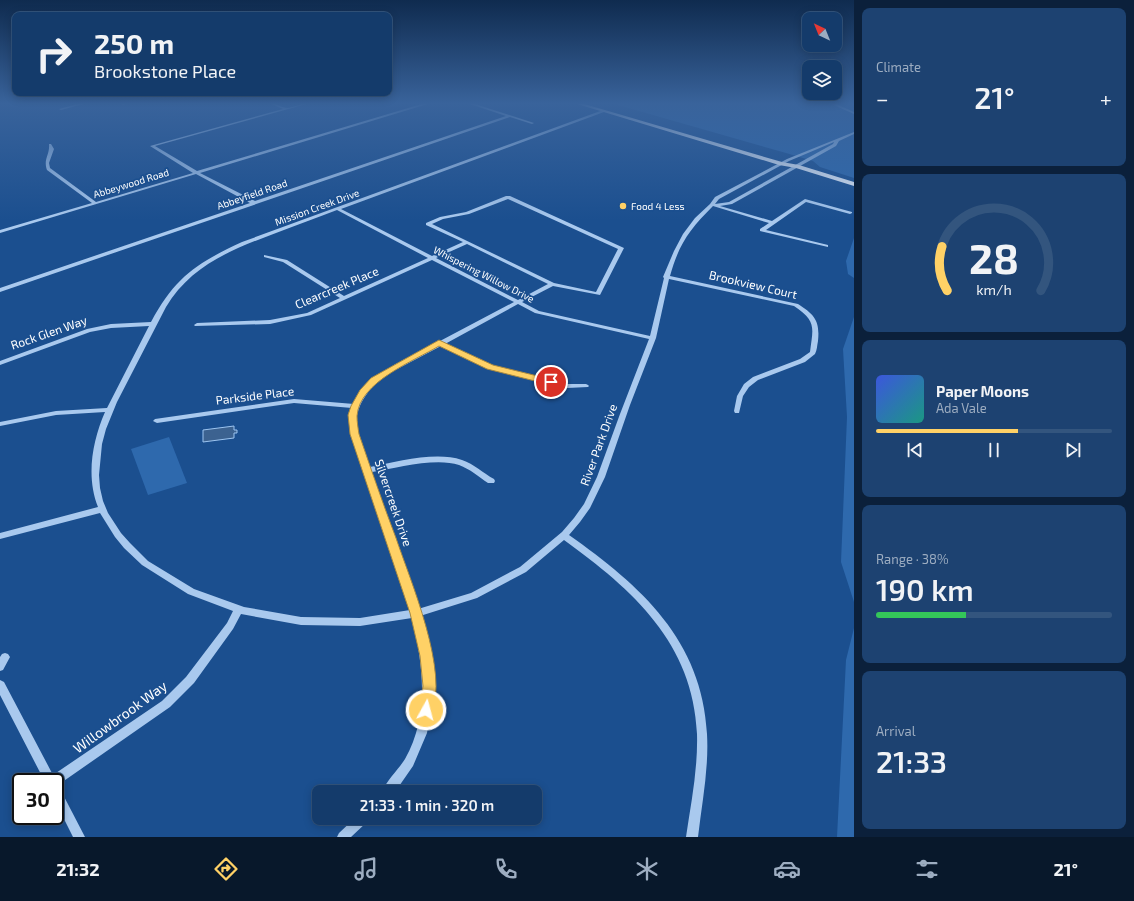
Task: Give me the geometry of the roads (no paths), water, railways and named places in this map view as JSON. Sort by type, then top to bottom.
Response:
[{"type":"main road","points":[[707,142],[781,164],[797,166],[854,184]]},
{"type":"main road","points":[[727,142],[788,160],[797,166]]},
{"type":"street","points":[[164,142],[152,146],[156,150],[195,172],[254,203]]},
{"type":"street","name":"Abbeywood Road","points":[[0,232],[297,142]]},
{"type":"street","name":"Abbeyfield Road","points":[[0,290],[433,142]]},
{"type":"street","name":"Mission Creek Drive","points":[[108,410],[171,293],[188,276],[209,261],[244,243],[519,142]]},
{"type":"street","name":"River Park Drive","points":[[108,410],[98,440],[95,477],[103,509],[109,522],[127,546],[155,571],[194,593],[238,610],[262,616],[312,622],[364,621],[416,613],[450,603],[493,586],[536,560],[564,536],[586,509],[601,480],[622,416],[653,338],[666,277],[676,253],[690,228],[718,198],[788,160],[832,142]]},
{"type":"street","name":"River Park Drive","points":[[713,205],[730,203],[835,145],[836,142]]},
{"type":"street","points":[[50,145],[52,149],[48,169],[95,203]]},
{"type":"street","points":[[508,197],[621,248],[598,294],[552,284],[466,242],[428,224],[442,218],[467,213],[508,197]]},
{"type":"street","points":[[826,246],[762,230],[805,200],[850,213]]},
{"type":"street","points":[[713,205],[772,223]]},
{"type":"street","name":"Whispering Willow Drive","points":[[338,209],[537,312],[653,338]]},
{"type":"street","name":"Clearcreek Place","points":[[197,325],[270,322],[292,319],[308,314],[466,242]]},
{"type":"street","points":[[266,256],[285,261],[344,298]]},
{"type":"street","name":"Brookview Court","points":[[666,277],[796,305],[814,318],[816,328],[813,353],[799,363],[757,376],[743,390],[738,401],[737,411]]},
{"type":"street","name":"Silvercreek Drive","points":[[393,785],[402,772],[420,737],[428,702],[428,671],[416,613],[354,434],[353,415],[355,406],[363,392],[374,380],[439,343],[552,284]]},
{"type":"street","name":"Rock Glen Way","points":[[0,363],[89,330],[111,326],[154,324]]},
{"type":"street","points":[[439,343],[490,367],[567,386],[586,386]]},
{"type":"street","name":"Parkside Place","points":[[158,421],[294,401],[355,406]]},
{"type":"street","points":[[0,424],[50,414],[108,410]]},
{"type":"street","points":[[367,470],[432,460],[450,460],[469,466],[491,481]]},
{"type":"street","points":[[0,536],[103,509]]},
{"type":"street","points":[[564,536],[603,563],[642,600],[665,627],[684,658],[697,695],[702,735],[692,837]]},
{"type":"street","name":"Willowbrook Way","points":[[64,774],[166,704],[190,680],[230,626],[238,610]]},
{"type":"street","points":[[0,667],[5,658]]},
{"type":"street","points":[[0,684],[47,773]]},
{"type":"street","points":[[64,807],[79,837]]},
{"type":"street","points":[[343,837],[356,825]]},
{"type":"place","name":"Food 4 Less","points":[[623,206]]}]
